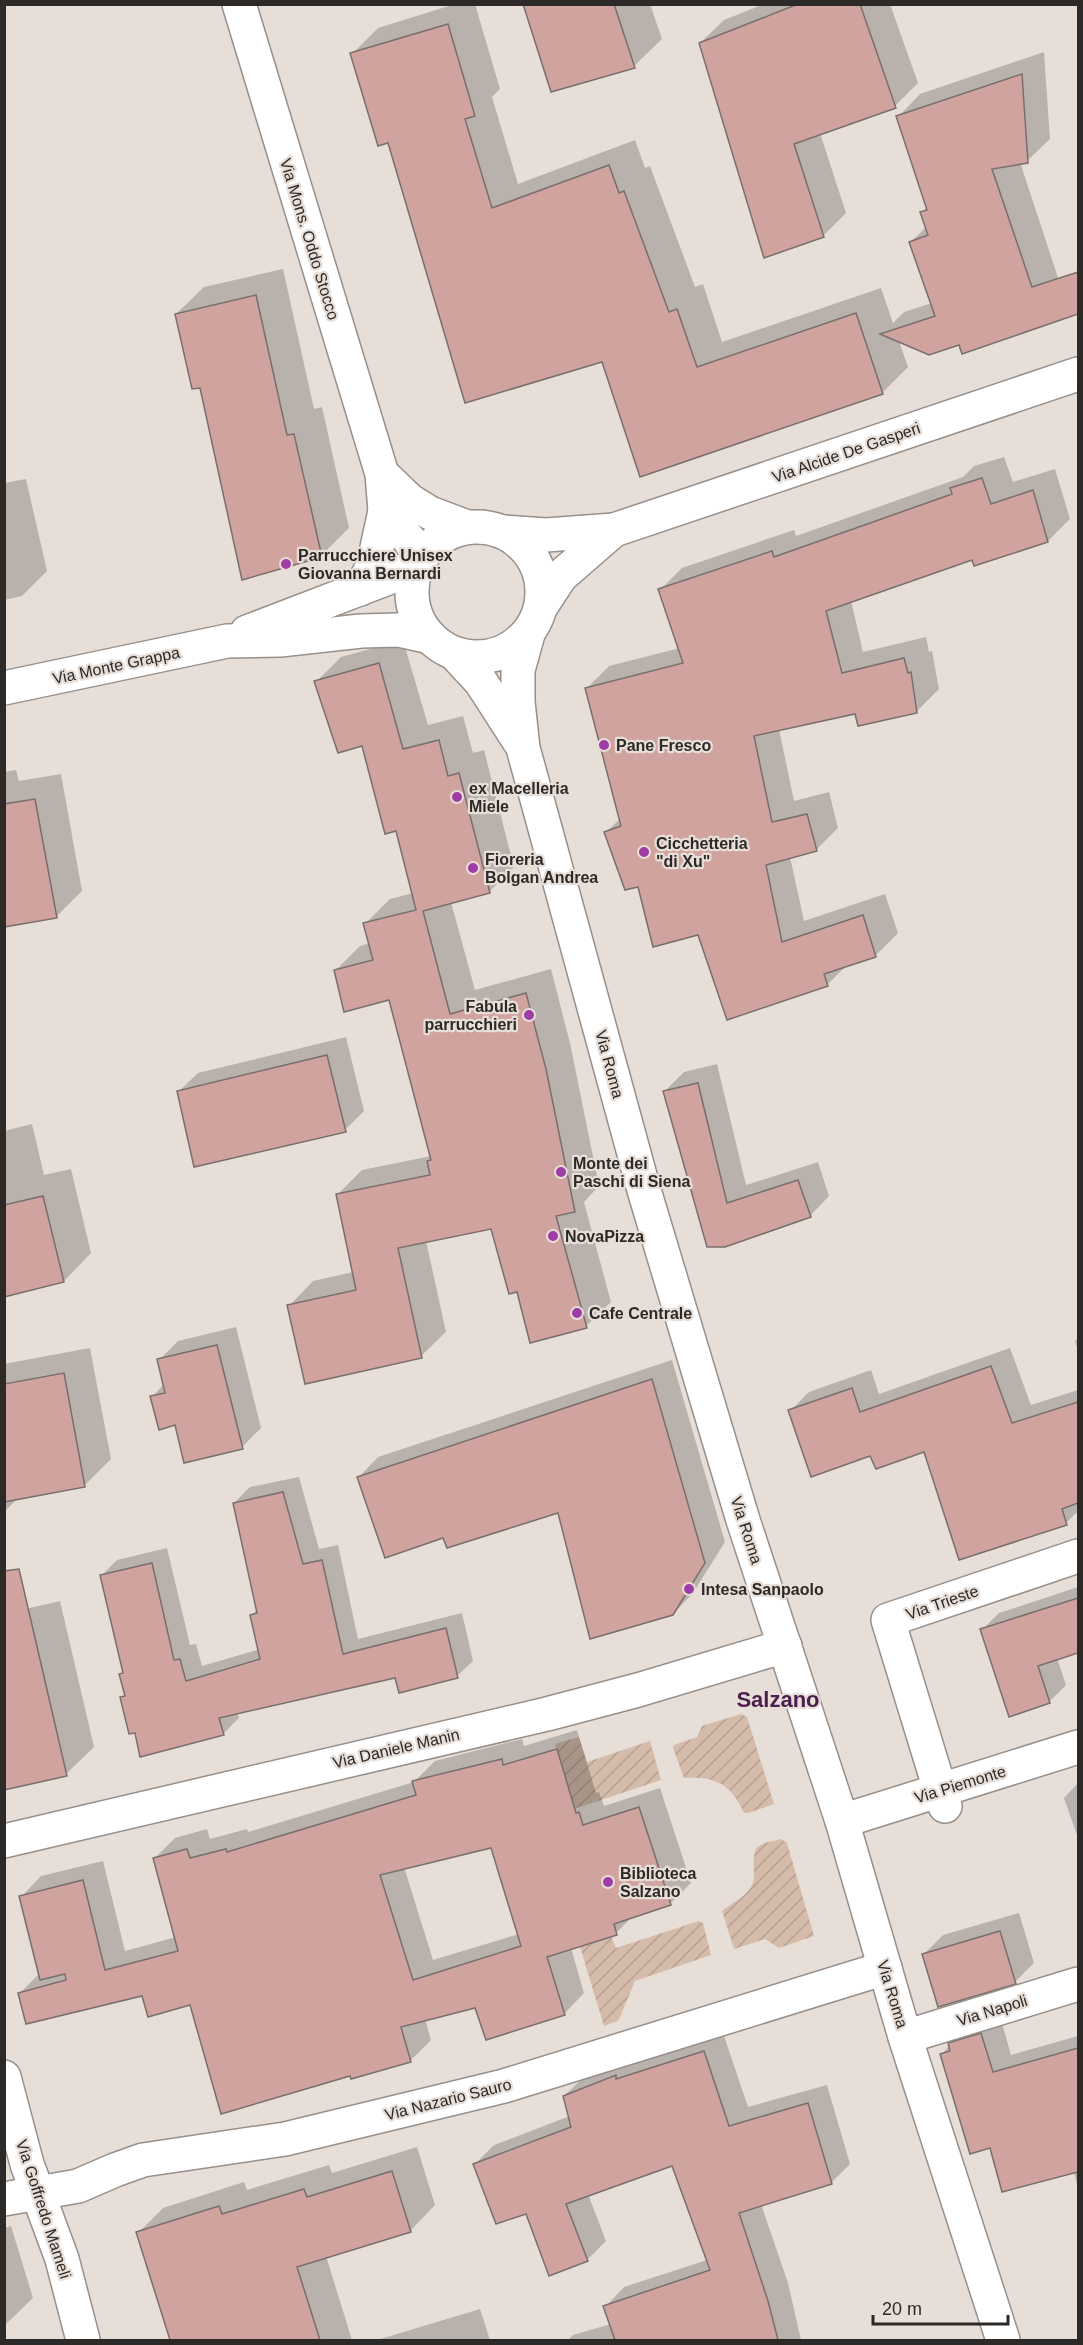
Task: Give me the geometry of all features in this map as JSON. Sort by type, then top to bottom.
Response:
[{"type":"street","name":"Via Mons. Oddo Stocco","points":[[239,4],[382,474],[385,511],[373,566],[360,589]]},
{"type":"street","name":"Via Alcide De Gasperi","points":[[504,532],[546,535],[614,530],[1078,374]]},
{"type":"street","name":"Via Mons. Oddo Stocco","points":[[382,474],[408,500],[430,513],[467,527]]},
{"type":"street","points":[[385,511],[411,542],[419,562]]},
{"type":"street","name":"Via Roma","points":[[442,646],[471,658],[502,653],[516,646],[537,621],[542,605],[541,576],[528,550],[504,532],[492,528],[467,527],[440,538],[419,562],[413,579],[413,603],[420,625],[442,646],[481,682],[524,747]]},
{"type":"street","name":"Via Alcide De Gasperi","points":[[542,605],[561,576],[614,530]]},
{"type":"street","name":"Via Monte Grappa","points":[[227,641],[272,621],[360,589],[419,562]]},
{"type":"street","name":"Via Monte Grappa","points":[[4,688],[227,641],[280,640],[361,631],[398,630],[442,646]]},
{"type":"street","name":"Via Roma","points":[[528,634],[518,670],[518,702],[524,747],[644,1190],[743,1520],[842,1821],[906,2037],[1003,2340]]},
{"type":"street","name":"Via Trieste","points":[[942,1798],[888,1620],[1078,1556]]},
{"type":"street","name":"Via Daniele Manin","points":[[4,1841],[547,1713],[638,1690],[785,1646]]},
{"type":"street","name":"Via Piemonte","points":[[842,1821],[942,1798],[1078,1748]]},
{"type":"street","name":"Via Nazario Sauro","points":[[4,2199],[78,2186],[143,2160],[285,2139],[504,2086],[885,1968]]},
{"type":"street","name":"Via Napoli","points":[[906,2037],[1078,1984]]},
{"type":"street","name":"Via Goffredo Mameli","points":[[4,2077],[37,2194],[62,2259],[83,2340]]},
{"type":"shaded area","points":[[741,1714],[747,1717],[774,1804],[748,1813],[744,1813],[734,1795],[721,1784],[705,1779],[684,1778],[673,1748],[674,1745],[697,1737],[702,1726]]},
{"type":"shaded area","points":[[579,1737],[587,1762],[650,1741],[661,1780],[574,1809],[555,1744]]},
{"type":"shaded area","points":[[781,1839],[787,1843],[814,1936],[779,1948],[765,1939],[734,1949],[722,1911],[751,1888],[754,1879],[756,1849]]},
{"type":"shaded area","points":[[699,1921],[703,1923],[711,1955],[635,1981],[618,2021],[604,2026],[580,1947],[611,1936],[616,1948]]},
{"type":"building","points":[[523,4],[614,4],[635,68],[551,92]]},
{"type":"building","points":[[798,4],[860,4],[896,108],[794,144],[824,237],[764,258],[699,43]]},
{"type":"building","points":[[448,24],[475,116],[465,119],[492,208],[609,165],[619,193],[624,191],[669,312],[677,309],[697,367],[856,313],[883,394],[640,477],[602,362],[465,403],[388,143],[378,146],[350,53]]},
{"type":"building","points":[[1022,74],[1028,163],[992,169],[1032,287],[1078,272],[1078,314],[962,354],[959,345],[929,355],[880,334],[935,316],[909,242],[928,235],[920,212],[927,210],[896,116]]},
{"type":"building","points":[[256,295],[287,435],[294,434],[322,557],[242,580],[200,388],[192,389],[175,314]]},
{"type":"building","points":[[982,478],[991,504],[1033,490],[1048,542],[974,566],[972,560],[826,611],[842,673],[904,658],[908,673],[911,672],[917,713],[858,726],[855,714],[754,736],[772,822],[807,814],[817,851],[766,865],[782,942],[863,915],[876,957],[824,974],[828,986],[727,1020],[698,935],[653,947],[638,887],[625,890],[604,832],[621,826],[585,688],[683,663],[658,589],[772,551],[774,557],[952,494],[950,488]]},
{"type":"building","points":[[379,663],[403,749],[439,740],[448,776],[459,773],[490,893],[423,911],[450,1014],[526,993],[546,1069],[575,1212],[556,1216],[587,1328],[530,1343],[517,1292],[509,1294],[491,1229],[398,1248],[422,1358],[305,1384],[287,1305],[356,1290],[336,1194],[430,1175],[427,1161],[431,1160],[389,1000],[344,1012],[334,970],[373,960],[363,923],[416,910],[396,831],[385,834],[362,746],[338,753],[314,681]]},
{"type":"building","points":[[35,799],[57,918],[4,927],[4,804]]},
{"type":"building","points":[[327,1055],[346,1132],[194,1167],[177,1091]]},
{"type":"building","points":[[698,1083],[727,1203],[798,1180],[811,1217],[725,1247],[707,1247],[663,1091]]},
{"type":"building","points":[[43,1196],[64,1282],[4,1297],[4,1205]]},
{"type":"building","points":[[217,1345],[243,1449],[184,1463],[175,1425],[159,1430],[150,1396],[165,1393],[157,1359]]},
{"type":"building","points":[[991,1366],[1012,1423],[1078,1402],[1078,1503],[1062,1509],[1067,1525],[959,1560],[924,1452],[876,1469],[870,1456],[811,1477],[788,1410],[852,1388],[860,1412]]},
{"type":"building","points":[[64,1373],[85,1487],[4,1502],[4,1384]]},
{"type":"building","points":[[652,1379],[705,1563],[673,1615],[590,1639],[558,1513],[447,1548],[443,1538],[385,1558],[357,1477]]},
{"type":"building","points":[[283,1492],[303,1564],[322,1560],[343,1654],[446,1628],[458,1678],[399,1693],[395,1678],[219,1718],[224,1735],[140,1757],[135,1733],[129,1734],[120,1697],[125,1696],[119,1674],[123,1673],[100,1575],[152,1563],[174,1660],[180,1659],[186,1681],[260,1659],[250,1615],[257,1613],[233,1503]]},
{"type":"building","points":[[19,1569],[67,1776],[4,1790],[4,1571]]},
{"type":"building","points":[[1078,1598],[1078,1653],[1038,1666],[1050,1703],[1009,1717],[980,1629]]},
{"type":"building","points":[[557,1749],[576,1813],[579,1812],[583,1825],[639,1807],[671,1905],[614,1924],[617,1935],[547,1957],[565,2015],[486,2040],[475,2008],[401,2027],[411,2062],[351,2079],[350,2076],[221,2114],[190,2005],[148,2017],[142,1996],[26,2024],[18,1993],[66,1980],[65,1974],[40,1980],[19,1896],[83,1880],[105,1970],[178,1951],[153,1858],[187,1849],[190,1858],[226,1849],[227,1852],[416,1795],[412,1781],[502,1759],[503,1765]],"holes":[[[491,1848],[521,1946],[413,1980],[380,1875]]]},
{"type":"building","points":[[1000,1931],[1016,1984],[938,2007],[922,1954]]},
{"type":"building","points":[[981,2033],[993,2072],[1078,2048],[1078,2172],[1002,2192],[990,2148],[970,2154],[940,2054],[950,2051],[948,2043]]},
{"type":"building","points":[[704,2051],[729,2126],[808,2103],[832,2184],[739,2213],[768,2301],[778,2340],[615,2340],[603,2306],[710,2270],[672,2166],[566,2204],[588,2261],[549,2276],[526,2214],[496,2224],[473,2164],[571,2127],[563,2096],[616,2075],[616,2079]]},
{"type":"building","points":[[392,2171],[411,2232],[297,2267],[320,2340],[170,2340],[136,2232],[219,2206],[222,2214],[304,2189],[307,2197]]},
{"type":"place","name":"Parrucchiere Unisex Giovanna Bernardi","points":[[286,564]]},
{"type":"place","name":"Pane Fresco","points":[[604,745]]},
{"type":"place","name":"ex Macelleria Miele","points":[[457,797]]},
{"type":"place","name":"Cicchetteria \"di Xu\"","points":[[644,852]]},
{"type":"place","name":"Fioreria Bolgan Andrea","points":[[473,868]]},
{"type":"place","name":"Fabula parrucchieri","points":[[529,1015]]},
{"type":"place","name":"Monte dei Paschi di Siena","points":[[561,1172]]},
{"type":"place","name":"NovaPizza","points":[[553,1236]]},
{"type":"place","name":"Cafe Centrale","points":[[577,1313]]},
{"type":"place","name":"Intesa Sanpaolo","points":[[689,1589]]},
{"type":"place","name":"Biblioteca Salzano","points":[[608,1882]]},
{"type":"district","name":"Salzano","points":[[778,1699]]}]
